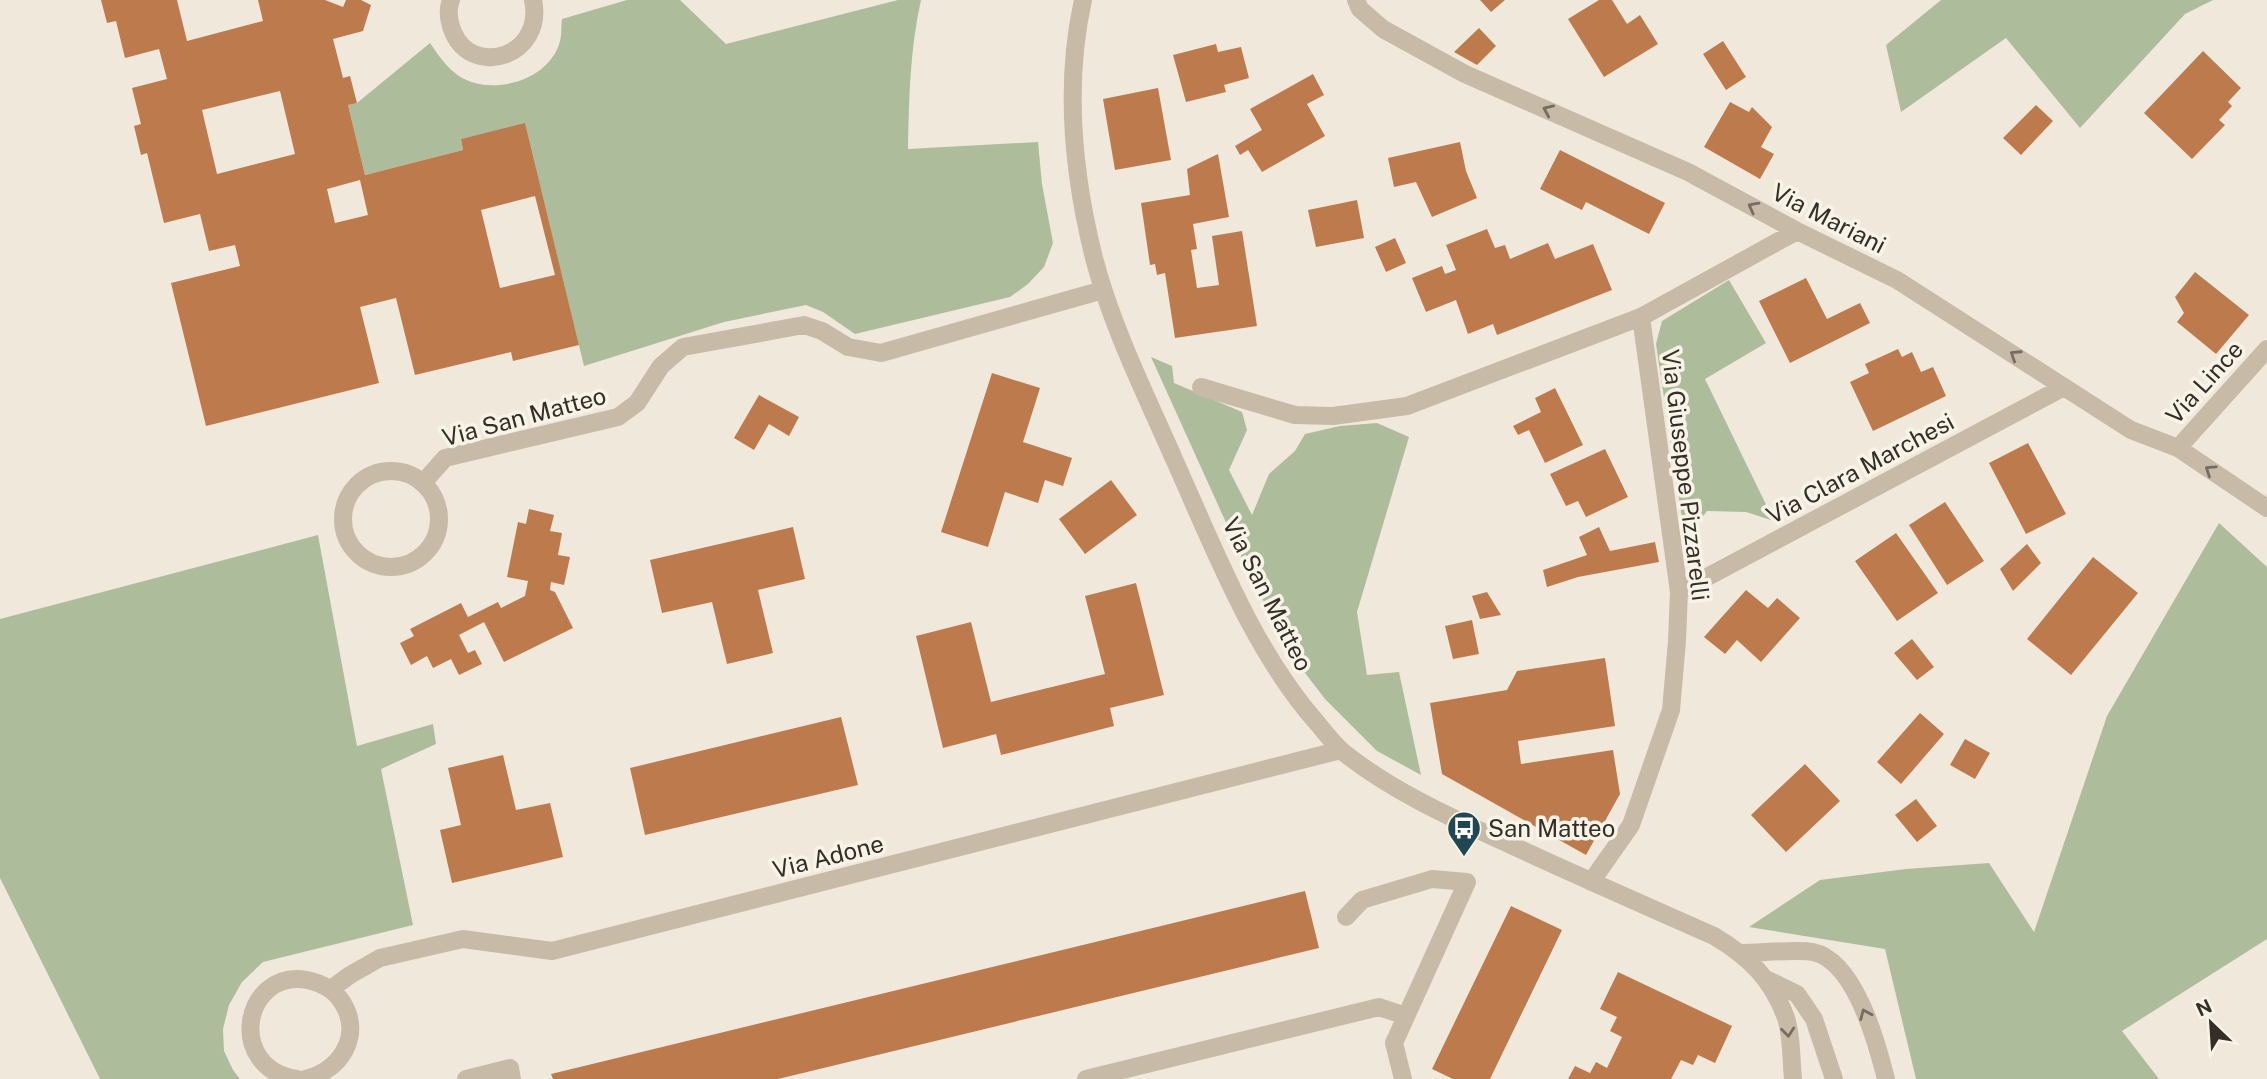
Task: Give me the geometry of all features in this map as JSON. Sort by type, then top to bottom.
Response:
[{"type":"street","points":[[451,0],[449,23],[456,40],[470,52],[488,57],[505,55],[522,46],[532,31],[536,13],[533,0]]},
{"type":"street","name":"Via San Matteo","points":[[1083,0],[1072,78],[1074,138],[1080,190],[1103,290],[1204,526],[1265,652],[1297,700],[1341,750],[1377,776],[1450,817],[1714,936],[1742,953],[1766,979],[1786,1020],[1793,1079]]},
{"type":"street","name":"Via Mariani","points":[[1356,0],[1360,9],[1383,29],[1465,74],[1688,172],[1897,280],[2131,430],[2178,448],[2267,508]]},
{"type":"street","points":[[1201,387],[1295,415],[1333,416],[1407,405],[1641,317],[1797,230]]},
{"type":"street","name":"Via San Matteo","points":[[423,483],[445,458],[618,417],[637,403],[661,366],[683,347],[804,325],[822,331],[848,346],[881,353],[1103,290]]},
{"type":"street","name":"Via Giuseppe Pizzarelli","points":[[1591,882],[1631,825],[1671,710],[1679,592],[1641,317]]},
{"type":"street","name":"Via Lince","points":[[2178,448],[2267,349]]},
{"type":"street","name":"Via Clara Marchesi","points":[[1679,592],[2064,387]]},
{"type":"street","points":[[385,471],[405,473],[423,483],[435,499],[439,519],[435,538],[423,555],[406,565],[386,567],[367,561],[352,548],[343,529],[343,509],[352,491],[366,478],[385,471]]},
{"type":"street","name":"Via Adone","points":[[331,989],[380,958],[463,939],[552,951],[1341,750]]},
{"type":"street","points":[[1346,918],[1362,900],[1432,878],[1467,882],[1394,1043],[1403,1079]]},
{"type":"street","points":[[1742,953],[1813,952],[1832,961],[1844,975],[1862,1007],[1879,1050],[1886,1079]]},
{"type":"street","points":[[297,1079],[284,1077],[268,1069],[251,1043],[249,1027],[252,1012],[260,998],[272,987],[286,981],[302,979],[331,989],[343,1003],[349,1018],[350,1037],[344,1053],[333,1067],[319,1076],[304,1079]]},
{"type":"street","points":[[1766,979],[1797,994],[1814,1019],[1834,1079]]},
{"type":"street","points":[[1086,1079],[1379,1007],[1406,1016]]},
{"type":"street","points":[[466,1079],[510,1068],[512,1079]]},
{"type":"green space","points":[[627,0],[680,0],[726,44],[898,0],[921,0],[912,55],[908,149],[1038,142],[1042,184],[1053,243],[1044,267],[1028,284],[1010,297],[855,334],[823,312],[806,305],[724,322],[584,366],[525,124],[461,139],[463,150],[365,175],[348,105],[357,103],[430,43],[450,69],[472,82],[502,85],[518,81],[532,75],[554,55],[561,38],[562,19]]},
{"type":"green space","points":[[1941,0],[2213,0],[2185,14],[2080,128],[2006,38],[1901,112],[1886,45]]},
{"type":"green space","points":[[1729,280],[1766,343],[1705,379],[1774,521],[1746,512],[1707,511],[1692,531],[1684,532],[1656,344],[1662,321]]},
{"type":"green space","points":[[1151,357],[1172,366],[1174,383],[1242,412],[1247,430],[1229,470],[1252,515],[1269,474],[1295,451],[1305,434],[1340,426],[1377,423],[1409,437],[1357,612],[1367,675],[1399,672],[1421,775],[1377,751],[1325,699],[1289,652],[1243,560]]},
{"type":"green space","points":[[2219,523],[2267,567],[2267,939],[2122,1031],[2159,1079],[1916,1079],[1885,949],[1749,927],[1820,880],[1906,869],[1989,863],[2034,932],[2107,716]]},
{"type":"green space","points":[[318,535],[357,746],[433,724],[436,744],[381,769],[413,925],[263,962],[242,982],[229,1005],[223,1029],[224,1051],[240,1079],[100,1079],[0,878],[0,619]]},
{"type":"building","points":[[101,0],[177,0],[187,41],[263,21],[258,0],[325,0],[343,7],[346,0],[361,0],[371,5],[363,31],[333,39],[343,78],[350,76],[357,103],[348,105],[365,175],[463,150],[461,139],[525,123],[579,345],[513,361],[511,352],[415,375],[396,298],[360,307],[379,383],[206,426],[171,283],[240,266],[235,245],[209,251],[200,214],[164,223],[147,153],[141,155],[134,126],[141,124],[132,88],[167,79],[159,49],[125,58],[116,21],[107,23]],"holes":[[[280,91],[295,154],[217,174],[202,110]],[[360,180],[368,215],[335,223],[327,189]],[[535,196],[555,275],[500,288],[481,210]]]},
{"type":"building","points":[[1480,0],[1505,0],[1491,12]]},
{"type":"building","points":[[1599,0],[1612,0],[1627,24],[1640,15],[1658,44],[1604,77],[1568,19]]},
{"type":"building","points":[[1479,28],[1496,46],[1477,65],[1454,52]]},
{"type":"building","points":[[1723,41],[1746,77],[1726,90],[1703,54]]},
{"type":"building","points":[[1216,44],[1218,52],[1241,47],[1249,78],[1224,85],[1226,92],[1186,102],[1173,55]]},
{"type":"building","points":[[2203,51],[2241,88],[2228,102],[2232,106],[2219,120],[2225,125],[2192,159],[2144,113]]},
{"type":"building","points":[[1313,74],[1324,95],[1307,104],[1325,136],[1262,172],[1248,150],[1240,155],[1235,146],[1262,130],[1250,109]]},
{"type":"building","points":[[1158,88],[1171,160],[1115,170],[1103,99]]},
{"type":"building","points":[[1730,102],[1749,112],[1752,107],[1772,127],[1761,147],[1774,154],[1760,179],[1704,147]]},
{"type":"building","points":[[2036,105],[2053,121],[2021,155],[2003,138]]},
{"type":"building","points":[[1460,142],[1466,171],[1477,198],[1432,217],[1416,182],[1394,187],[1388,158]]},
{"type":"building","points":[[1560,150],[1665,203],[1649,234],[1586,202],[1582,210],[1540,189]]},
{"type":"building","points":[[1218,154],[1229,217],[1193,224],[1197,249],[1191,250],[1197,288],[1219,285],[1212,236],[1242,231],[1257,326],[1175,338],[1165,273],[1157,275],[1155,264],[1150,265],[1141,203],[1190,195],[1187,169]]},
{"type":"building","points":[[1357,200],[1364,238],[1316,247],[1308,210]]},
{"type":"building","points":[[1487,229],[1495,248],[1505,245],[1510,259],[1548,243],[1555,259],[1593,244],[1612,290],[1497,335],[1493,324],[1468,334],[1456,300],[1426,312],[1412,278],[1442,266],[1445,274],[1456,270],[1446,245]]},
{"type":"building","points":[[1395,238],[1406,263],[1386,272],[1375,247]]},
{"type":"building","points":[[2195,272],[2249,315],[2216,354],[2177,322],[2184,313],[2175,297]]},
{"type":"building","points":[[1806,278],[1827,319],[1860,303],[1870,323],[1790,363],[1759,301]]},
{"type":"building","points":[[1898,349],[1902,357],[1912,352],[1921,372],[1933,367],[1946,396],[1873,431],[1850,382],[1869,373],[1865,364]]},
{"type":"building","points":[[992,373],[1040,388],[1023,442],[1072,458],[1063,486],[1045,480],[1038,503],[1005,492],[988,547],[941,532]]},
{"type":"building","points":[[1555,388],[1583,445],[1545,463],[1529,430],[1518,435],[1513,426],[1541,412],[1535,398]]},
{"type":"building","points":[[759,395],[799,417],[789,436],[769,424],[754,450],[734,438]]},
{"type":"building","points":[[2028,443],[2066,514],[2026,534],[1989,463]]},
{"type":"building","points":[[1605,449],[1628,497],[1586,517],[1578,501],[1566,506],[1550,474]]},
{"type":"building","points":[[1111,480],[1137,515],[1085,554],[1059,519]]},
{"type":"building","points":[[1945,502],[1984,561],[1947,585],[1909,525]]},
{"type":"building","points":[[529,509],[554,515],[550,531],[562,533],[558,555],[570,557],[564,585],[551,582],[550,590],[555,592],[573,628],[504,662],[484,622],[459,635],[468,653],[475,650],[482,664],[459,675],[451,659],[433,668],[427,656],[411,665],[400,643],[414,636],[410,629],[461,603],[468,617],[498,602],[501,608],[525,596],[528,581],[507,577],[518,522],[526,524]]},
{"type":"building","points":[[793,527],[805,579],[758,590],[773,653],[727,664],[712,602],[662,613],[650,560]]},
{"type":"building","points":[[1599,527],[1610,551],[1655,542],[1659,562],[1578,577],[1547,587],[1543,570],[1587,555],[1579,537]]},
{"type":"building","points":[[1896,533],[1938,593],[1897,621],[1855,561]]},
{"type":"building","points":[[2027,544],[2041,563],[2013,591],[2000,569]]},
{"type":"building","points":[[2093,557],[2138,593],[2071,675],[2027,639]]},
{"type":"building","points":[[1136,583],[1164,695],[1110,708],[1114,726],[1001,755],[996,734],[943,748],[916,636],[971,622],[991,702],[1105,674],[1085,596]]},
{"type":"building","points":[[1746,590],[1768,608],[1777,598],[1800,618],[1761,662],[1737,640],[1725,654],[1704,637]]},
{"type":"building","points":[[1487,592],[1501,615],[1480,619],[1472,596]]},
{"type":"building","points":[[1472,620],[1479,654],[1453,659],[1445,626]]},
{"type":"building","points":[[1912,639],[1934,667],[1917,680],[1894,653]]},
{"type":"building","points":[[1605,658],[1615,726],[1518,741],[1521,764],[1613,750],[1620,794],[1586,855],[1442,774],[1430,703],[1507,690],[1517,671]]},
{"type":"building","points":[[1920,713],[1944,734],[1901,784],[1877,762]]},
{"type":"building","points":[[841,717],[858,785],[645,835],[630,768]]},
{"type":"building","points":[[1965,739],[1990,753],[1975,779],[1950,765]]},
{"type":"building","points":[[503,755],[516,810],[550,803],[563,857],[452,883],[440,830],[461,825],[448,768]]},
{"type":"building","points":[[1805,764],[1840,801],[1786,852],[1751,815]]},
{"type":"building","points":[[1916,799],[1937,826],[1917,842],[1895,815]]},
{"type":"building","points":[[1305,891],[1319,948],[778,1079],[553,1079],[551,1074]]},
{"type":"building","points":[[1511,906],[1562,930],[1490,1079],[1453,1079],[1432,1069]]},
{"type":"building","points":[[1618,972],[1732,1026],[1715,1063],[1698,1055],[1693,1065],[1681,1060],[1671,1079],[1568,1079],[1575,1066],[1590,1073],[1596,1062],[1607,1068],[1622,1037],[1610,1031],[1617,1017],[1600,1009]]},
{"type":"place","name":"San Matteo","points":[[1464,858]]}]
